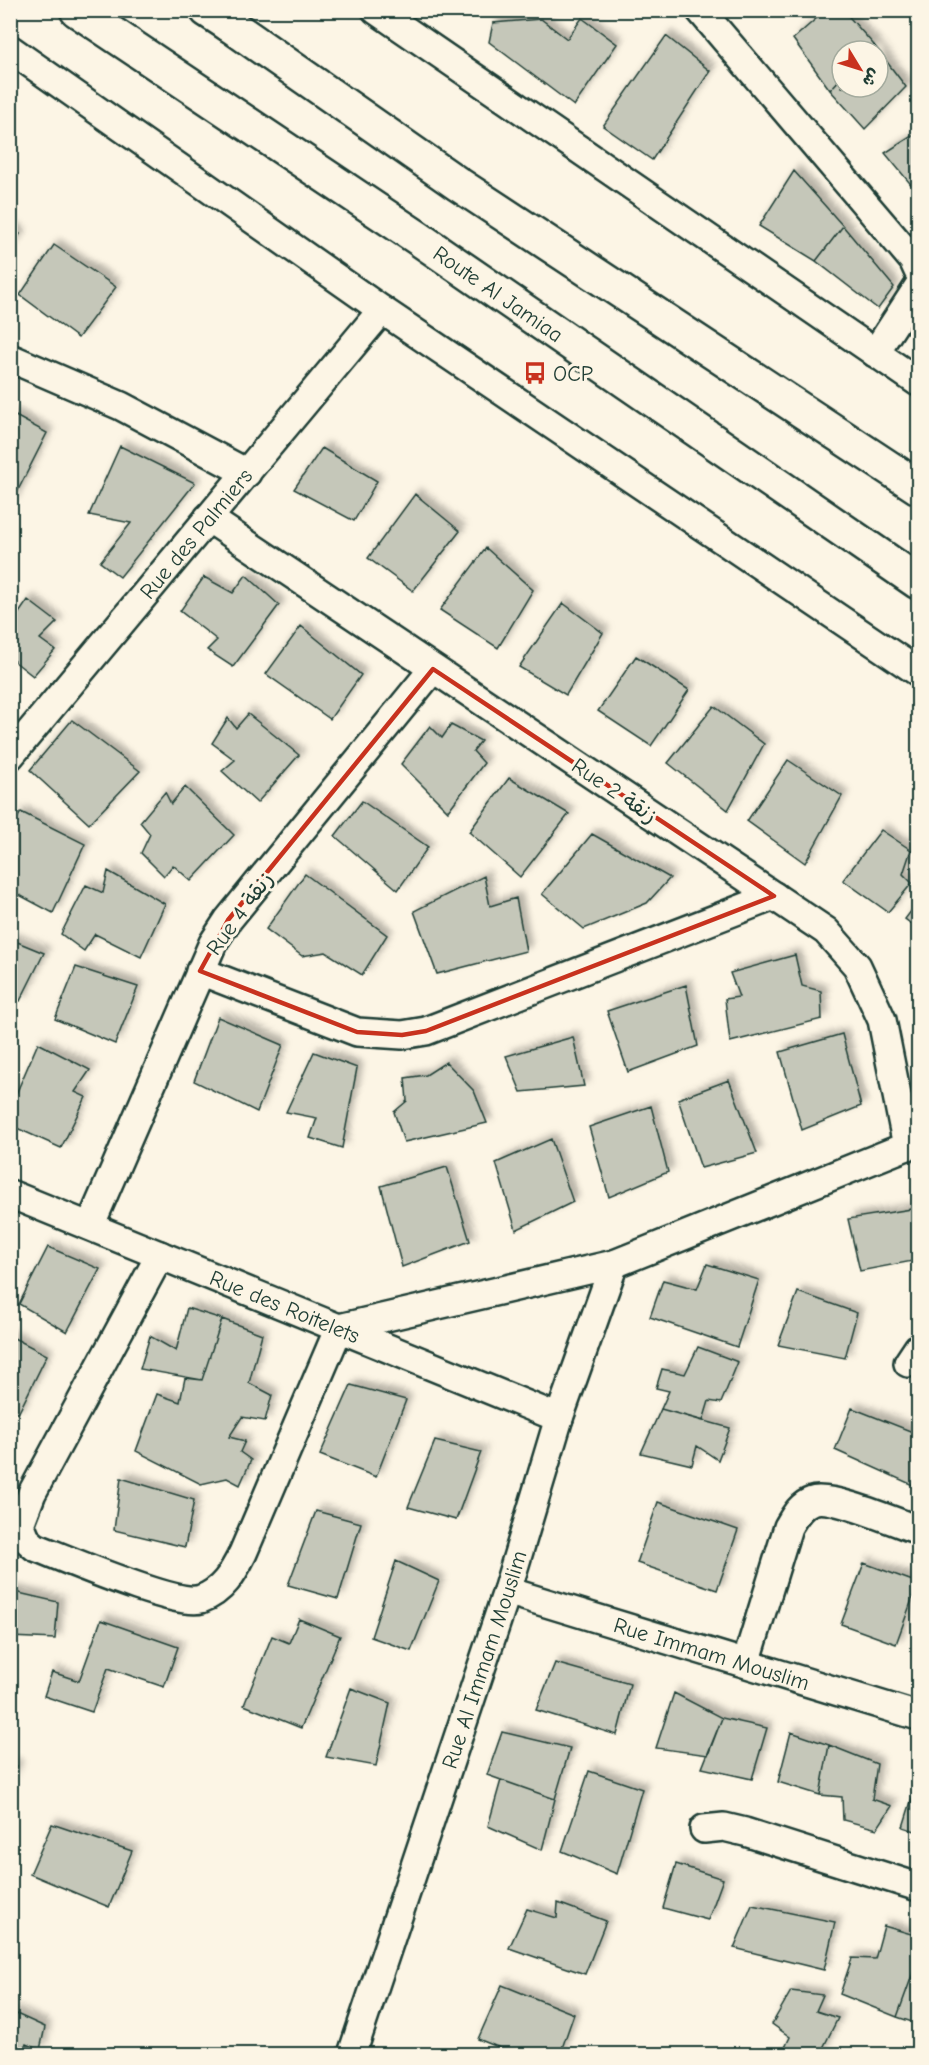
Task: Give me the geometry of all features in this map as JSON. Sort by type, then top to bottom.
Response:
[{"type":"main road","name":"Route Al Jamiaa","points":[[77,10],[418,238],[918,582]]},
{"type":"main road","points":[[218,15],[458,184],[918,487]]},
{"type":"street","points":[[376,10],[918,382]]},
{"type":"street","points":[[700,10],[913,260],[918,271]]},
{"type":"street","points":[[10,49],[381,310],[918,672]]},
{"type":"street","points":[[875,353],[918,287]]},
{"type":"street","name":"Rue des Palmiers","points":[[10,756],[381,310]]},
{"type":"street","points":[[10,358],[121,406],[247,473]]},
{"type":"street","name":"Rue 2 زنقة","points":[[208,518],[826,931],[857,966],[882,1020],[913,1144]]},
{"type":"street","name":"Rue 4 زنقة","points":[[90,1226],[213,943],[228,920],[434,669]]},
{"type":"street","points":[[200,971],[357,1032],[402,1035],[426,1031],[774,896]]},
{"type":"street","points":[[160,1255],[32,1493],[20,1524],[26,1539],[35,1547],[144,1588],[189,1601],[201,1599],[223,1586],[231,1576],[243,1553],[339,1328],[614,1264],[913,1144]]},
{"type":"street","name":"Rue des Roitelets","points":[[10,1194],[559,1418]]},
{"type":"street","name":"Rue Al Immam Mouslim","points":[[352,2055],[507,1591],[559,1418],[614,1264]]},
{"type":"street","points":[[746,1663],[788,1527],[796,1512],[809,1501],[820,1498],[836,1502],[918,1530]]},
{"type":"street","name":"Rue Immam Mouslim","points":[[507,1591],[918,1716]]},
{"type":"street","points":[[704,1829],[724,1827],[745,1832],[918,1887]]},
{"type":"highlighted area","points":[[433,669],[774,896],[426,1031],[402,1035],[357,1032],[200,971],[228,920]]},
{"type":"building","points":[[826,10],[843,10],[869,39],[830,39],[830,90],[793,39]]},
{"type":"building","points":[[582,18],[617,44],[574,106],[489,42],[493,23],[541,19],[567,39]]},
{"type":"building","points":[[666,36],[710,71],[652,160],[603,126]]},
{"type":"building","points":[[890,66],[906,87],[865,129],[838,99],[890,99]]},
{"type":"building","points":[[918,132],[918,193],[885,153]]},
{"type":"building","points":[[794,171],[843,226],[816,261],[759,226]]},
{"type":"building","points":[[843,226],[894,287],[878,309],[816,261]]},
{"type":"building","points":[[10,228],[20,234],[10,249]]},
{"type":"building","points":[[54,245],[116,287],[78,338],[20,295]]},
{"type":"building","points":[[10,413],[47,433],[11,504],[10,503]]},
{"type":"building","points":[[120,446],[195,483],[120,577],[100,562],[131,523],[89,515]]},
{"type":"building","points":[[322,448],[377,481],[354,521],[294,489]]},
{"type":"building","points":[[415,494],[460,531],[413,591],[368,558]]},
{"type":"building","points":[[486,548],[533,590],[498,648],[440,610]]},
{"type":"building","points":[[246,575],[279,605],[233,667],[207,650],[217,640],[180,611],[204,577],[233,593]]},
{"type":"building","points":[[28,600],[57,622],[40,639],[55,650],[33,676],[10,658],[10,626]]},
{"type":"building","points":[[563,603],[603,633],[566,695],[519,667]]},
{"type":"building","points":[[301,626],[361,675],[330,719],[266,674]]},
{"type":"building","points":[[636,656],[689,690],[651,746],[598,711]]},
{"type":"building","points":[[714,706],[764,744],[728,810],[668,763]]},
{"type":"building","points":[[248,714],[299,755],[257,803],[222,771],[235,760],[212,743],[228,718],[236,728]]},
{"type":"building","points":[[72,720],[140,771],[89,824],[30,770]]},
{"type":"building","points":[[451,725],[481,741],[473,751],[484,763],[448,811],[401,764],[430,726],[442,738]]},
{"type":"building","points":[[788,760],[842,796],[805,863],[747,821]]},
{"type":"building","points":[[509,778],[569,814],[520,877],[469,832]]},
{"type":"building","points":[[185,787],[234,835],[191,881],[173,865],[164,876],[141,853],[150,834],[140,822],[165,792],[171,804]]},
{"type":"building","points":[[362,801],[428,847],[398,890],[335,836]]},
{"type":"building","points":[[21,812],[85,844],[53,913],[10,890],[10,830]]},
{"type":"building","points":[[881,830],[911,850],[903,874],[912,883],[888,912],[843,880]]},
{"type":"building","points":[[592,834],[670,878],[647,903],[584,929],[542,894]]},
{"type":"building","points":[[108,871],[165,904],[141,957],[95,934],[84,951],[61,934],[86,885],[103,893]]},
{"type":"building","points":[[305,874],[387,935],[362,975],[326,952],[302,956],[266,929]]},
{"type":"building","points":[[484,876],[490,906],[516,898],[526,951],[437,974],[414,911]]},
{"type":"building","points":[[918,902],[918,929],[905,919]]},
{"type":"building","points":[[10,939],[44,953],[20,1001],[10,997]]},
{"type":"building","points":[[795,955],[802,986],[821,991],[822,1019],[730,1042],[725,999],[739,997],[730,973]]},
{"type":"building","points":[[76,967],[138,987],[115,1044],[55,1019]]},
{"type":"building","points":[[686,985],[698,1046],[628,1072],[607,1011]]},
{"type":"building","points":[[218,1017],[283,1045],[257,1112],[194,1081]]},
{"type":"building","points":[[842,1034],[861,1106],[802,1130],[780,1052]]},
{"type":"building","points":[[573,1037],[584,1086],[521,1092],[506,1056]]},
{"type":"building","points":[[38,1043],[90,1070],[75,1092],[86,1097],[61,1148],[10,1125],[10,1108]]},
{"type":"building","points":[[314,1052],[357,1068],[342,1148],[310,1138],[317,1118],[286,1112]]},
{"type":"building","points":[[446,1062],[474,1091],[487,1123],[404,1142],[394,1112],[407,1101],[405,1078],[426,1075]]},
{"type":"building","points":[[729,1080],[757,1153],[701,1168],[678,1099]]},
{"type":"building","points":[[651,1106],[668,1172],[609,1197],[589,1127]]},
{"type":"building","points":[[551,1139],[573,1202],[516,1230],[496,1163]]},
{"type":"building","points":[[447,1167],[470,1241],[402,1267],[381,1186]]},
{"type":"building","points":[[918,1208],[918,1260],[860,1271],[848,1219]]},
{"type":"building","points":[[48,1247],[100,1269],[67,1332],[19,1304]]},
{"type":"building","points":[[707,1264],[759,1280],[737,1347],[650,1317],[663,1280],[697,1289]]},
{"type":"building","points":[[798,1292],[857,1313],[845,1358],[778,1345]]},
{"type":"building","points":[[187,1308],[222,1319],[202,1380],[140,1369],[150,1336],[176,1351]]},
{"type":"building","points":[[222,1319],[262,1334],[249,1383],[272,1395],[265,1421],[242,1417],[229,1437],[245,1441],[240,1452],[251,1460],[240,1485],[227,1478],[201,1484],[136,1451],[157,1394],[180,1402],[185,1378],[202,1380]]},
{"type":"building","points":[[10,1336],[47,1355],[18,1414],[10,1408]]},
{"type":"building","points":[[698,1347],[738,1362],[721,1403],[709,1401],[703,1421],[661,1409],[669,1391],[656,1388],[662,1369],[685,1374]]},
{"type":"building","points":[[351,1385],[406,1400],[376,1477],[320,1455]]},
{"type":"building","points":[[852,1408],[918,1434],[917,1487],[835,1450]]},
{"type":"building","points":[[661,1409],[730,1428],[718,1460],[697,1446],[692,1465],[641,1453]]},
{"type":"building","points":[[435,1441],[481,1452],[456,1520],[408,1507]]},
{"type":"building","points":[[121,1478],[194,1500],[185,1547],[114,1530]]},
{"type":"building","points":[[658,1502],[738,1530],[717,1590],[637,1563]]},
{"type":"building","points":[[316,1511],[361,1523],[338,1599],[288,1585]]},
{"type":"building","points":[[396,1561],[439,1581],[411,1651],[371,1637]]},
{"type":"building","points":[[864,1563],[918,1583],[896,1644],[841,1624]]},
{"type":"building","points":[[10,1591],[58,1602],[55,1639],[10,1637]]},
{"type":"building","points":[[299,1619],[340,1636],[301,1728],[244,1705],[272,1636],[289,1643]]},
{"type":"building","points":[[101,1620],[178,1647],[164,1687],[108,1668],[92,1712],[44,1696],[52,1672],[79,1681]]},
{"type":"building","points":[[555,1663],[630,1684],[617,1735],[536,1710]]},
{"type":"building","points":[[351,1688],[390,1703],[376,1766],[326,1757]]},
{"type":"building","points":[[674,1693],[722,1718],[708,1755],[656,1748]]},
{"type":"building","points":[[722,1718],[767,1728],[752,1779],[702,1768]]},
{"type":"building","points":[[502,1732],[570,1748],[555,1799],[487,1775]]},
{"type":"building","points":[[791,1732],[829,1745],[820,1795],[778,1782]]},
{"type":"building","points":[[829,1745],[877,1764],[872,1799],[892,1806],[877,1829],[843,1820],[842,1797],[820,1795]]},
{"type":"building","points":[[10,1764],[17,1766],[10,1781]]},
{"type":"building","points":[[589,1771],[642,1789],[617,1874],[562,1851]]},
{"type":"building","points":[[918,1779],[918,1832],[903,1827]]},
{"type":"building","points":[[501,1780],[555,1799],[542,1850],[488,1826]]},
{"type":"building","points":[[52,1824],[132,1851],[109,1907],[30,1874]]},
{"type":"building","points":[[676,1864],[723,1879],[708,1920],[663,1908]]},
{"type":"building","points":[[558,1903],[606,1921],[585,1974],[509,1948],[527,1909],[557,1918]]},
{"type":"building","points":[[752,1905],[835,1922],[824,1970],[734,1948]]},
{"type":"building","points":[[884,1926],[918,1936],[918,1959],[897,2017],[840,1994],[852,1958],[875,1959]]},
{"type":"building","points":[[918,1959],[918,2024],[897,2017]]},
{"type":"building","points":[[502,1985],[574,2014],[560,2054],[515,2054],[478,2039]]},
{"type":"building","points":[[791,1991],[823,1995],[816,2011],[838,2018],[820,2054],[782,2054],[790,2037],[772,2024]]},
{"type":"building","points":[[10,2011],[45,2027],[40,2050],[26,2044],[22,2054],[10,2054]]},
{"type":"place","name":"OCP","points":[[535,373]]}]
